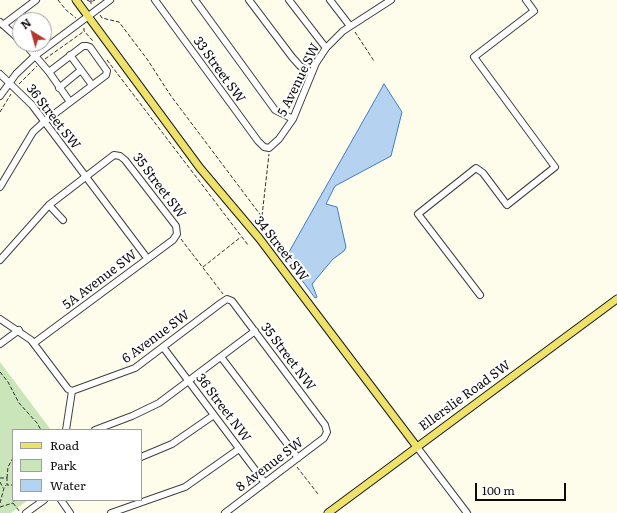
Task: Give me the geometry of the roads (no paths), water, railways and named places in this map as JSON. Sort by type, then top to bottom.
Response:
[{"type":"main road","name":"34 Street SW","points":[[76,0],[200,168],[253,230],[417,447]]},
{"type":"main road","name":"Ellerslie Road SW","points":[[328,513],[617,299]]},
{"type":"street","points":[[12,33],[2,24],[36,0]]},
{"type":"street","points":[[0,96],[10,82],[36,55],[110,0]]},
{"type":"street","name":"33 Street SW","points":[[154,0],[258,141],[264,147],[269,148]]},
{"type":"street","points":[[195,0],[275,110],[293,119]]},
{"type":"street","points":[[248,0],[292,57],[300,66],[312,73]]},
{"type":"street","points":[[289,0],[326,48]]},
{"type":"street","points":[[330,0],[350,26]]},
{"type":"street","name":"5 Avenue SW","points":[[269,148],[293,119],[312,73],[326,48],[350,26],[391,0]]},
{"type":"street","points":[[480,295],[418,214],[476,168],[482,173],[508,205],[555,167],[474,57],[534,12],[526,0]]},
{"type":"street","points":[[0,187],[33,132],[45,121],[106,75],[105,67],[87,46],[83,46],[49,72]]},
{"type":"street","points":[[33,52],[70,102]]},
{"type":"street","points":[[70,56],[92,85]]},
{"type":"street","points":[[59,88],[81,70]]},
{"type":"street","name":"36 Street SW","points":[[0,74],[10,82],[45,121],[147,258]]},
{"type":"street","name":"35 Street SW","points":[[85,176],[117,154],[126,160],[176,226],[177,234]]},
{"type":"street","points":[[0,260],[49,206],[85,176]]},
{"type":"street","points":[[49,206],[63,220]]},
{"type":"street","name":"5A Avenue SW","points":[[34,343],[173,240],[177,234]]},
{"type":"street","name":"35 Street NW","points":[[227,299],[232,301],[255,331],[325,425],[327,432]]},
{"type":"street","name":"6 Avenue SW","points":[[72,391],[129,371],[227,299]]},
{"type":"street","points":[[0,319],[19,330],[34,343],[68,389],[72,391],[66,429]]},
{"type":"street","points":[[0,344],[19,330]]},
{"type":"street","points":[[98,429],[150,408],[189,381],[255,331]]},
{"type":"street","name":"36 Street NW","points":[[163,347],[265,483]]},
{"type":"street","points":[[221,357],[295,460]]},
{"type":"street","points":[[142,457],[172,444],[214,415]]},
{"type":"street","name":"8 Avenue SW","points":[[224,513],[324,438],[327,432]]},
{"type":"street","name":"34 Street SW","points":[[417,447],[467,513]]},
{"type":"street","points":[[111,513],[185,487],[239,449]]},
{"type":"street","points":[[26,513],[43,501]]},
{"type":"street","points":[[62,501],[70,513]]},
{"type":"water","points":[[384,84],[402,112],[391,156],[335,186],[326,204],[337,207],[346,247],[344,251],[333,259],[312,284],[317,297],[315,298],[287,260],[289,252]]}]
